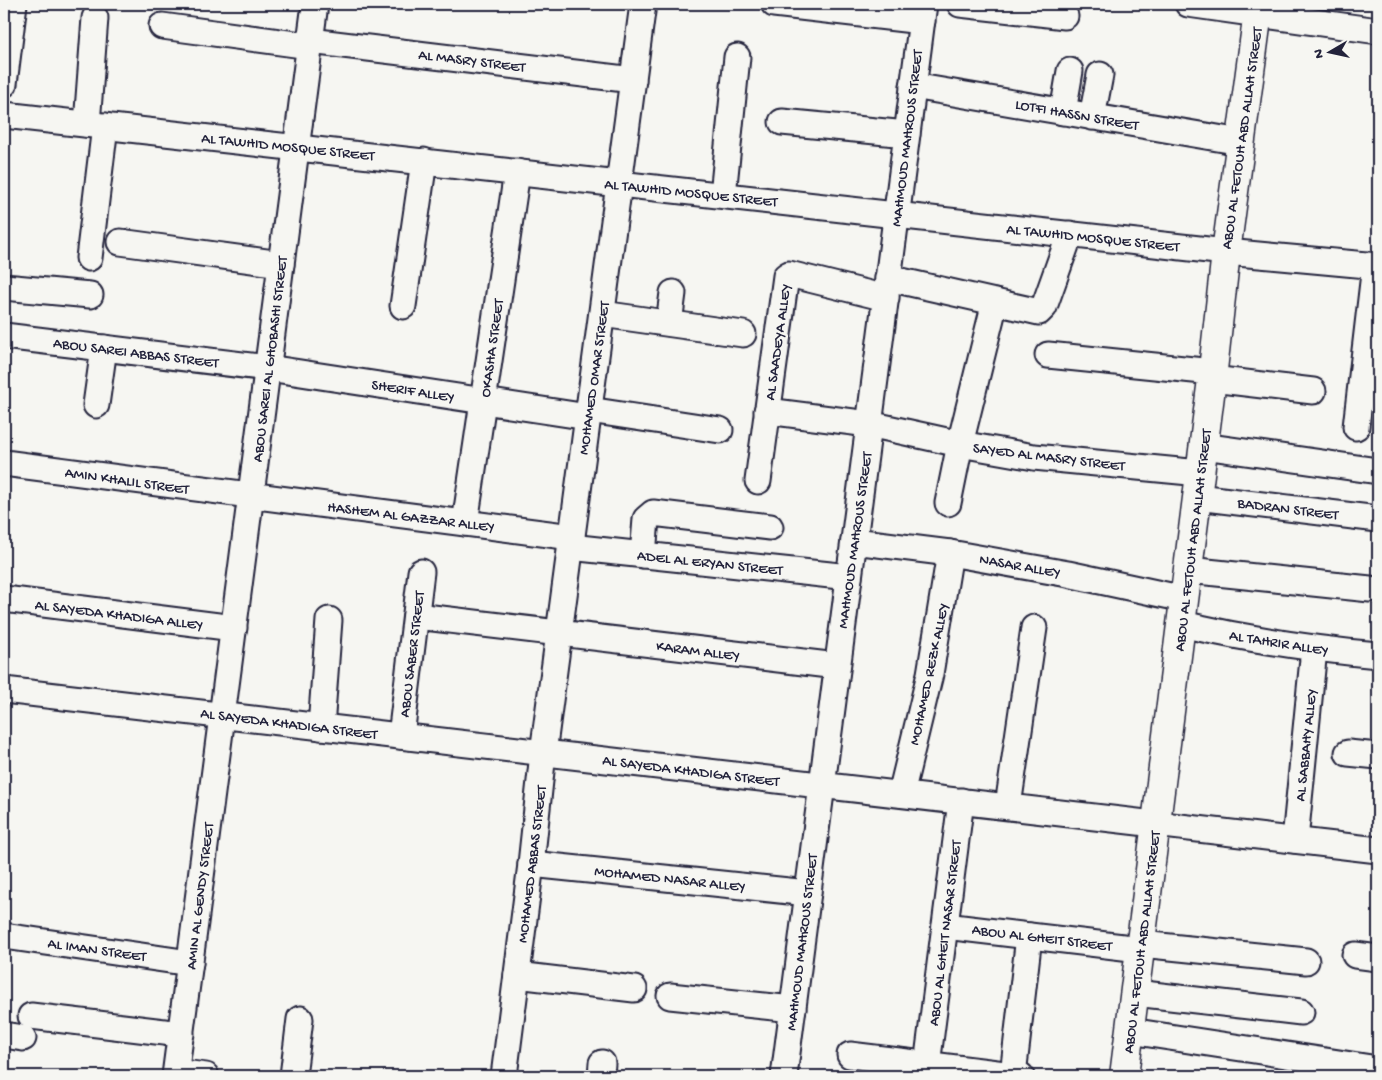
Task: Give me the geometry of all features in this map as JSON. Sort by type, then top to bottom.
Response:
[{"type":"street","points":[[4,84],[14,4]]},
{"type":"street","name":"ABOU SAREI AL GHOBASHI STREET","points":[[222,715],[315,4]]},
{"type":"street","name":"MOHAMED OMAR STREET","points":[[544,752],[643,4]]},
{"type":"street","points":[[774,4],[923,12]]},
{"type":"street","points":[[960,4],[1065,16]]},
{"type":"street","points":[[1188,4],[1258,9],[1378,31]]},
{"type":"street","name":"ABOU AL FETOUH ABD ALLAH STREET","points":[[1124,1076],[1258,9]]},
{"type":"street","name":"MAHMOUD MAHROUS STREET","points":[[784,1076],[923,12]]},
{"type":"street","points":[[89,258],[96,125],[95,18]]},
{"type":"street","name":"AL MASRY STREET","points":[[162,26],[633,80]]},
{"type":"street","points":[[723,195],[738,57]]},
{"type":"street","points":[[1063,112],[1070,71]]},
{"type":"street","points":[[1092,117],[1100,75]]},
{"type":"street","name":"LOTFI HASSN STREET","points":[[913,86],[1241,142]]},
{"type":"street","name":"AL TAWHID MOSQUE STREET","points":[[4,115],[1226,252],[1377,265]]},
{"type":"street","points":[[782,122],[907,134]]},
{"type":"street","points":[[403,306],[424,161]]},
{"type":"street","name":"OKASHA STREET","points":[[465,523],[517,172]]},
{"type":"street","points":[[887,288],[994,302],[1039,312],[1044,307],[1070,234]]},
{"type":"street","points":[[120,242],[281,264]]},
{"type":"street","points":[[1364,415],[1377,265]]},
{"type":"street","name":"AL SAADEYA ALLEY","points":[[758,481],[786,276],[789,274],[887,288]]},
{"type":"street","points":[[4,287],[90,295]]},
{"type":"street","points":[[668,323],[673,293]]},
{"type":"street","points":[[948,503],[994,302]]},
{"type":"street","points":[[602,314],[743,334]]},
{"type":"street","name":"ABOU SAREI ABBAS STREET","points":[[4,336],[268,368]]},
{"type":"street","points":[[96,405],[104,348]]},
{"type":"street","points":[[1048,354],[1212,375],[1313,391]]},
{"type":"street","name":"SHERIF ALLEY","points":[[268,368],[483,401],[720,430]]},
{"type":"street","name":"SAYED AL MASRY STREET","points":[[767,412],[869,424],[960,444],[1198,485]]},
{"type":"street","points":[[1203,446],[1378,471]]},
{"type":"street","name":"AMIN KHALIL STREET","points":[[4,463],[251,496]]},
{"type":"street","name":"BADRAN STREET","points":[[1198,485],[1378,519]]},
{"type":"street","name":"HASHEM AL GAZZAR ALLEY","points":[[251,496],[465,523],[571,542]]},
{"type":"street","points":[[643,555],[646,519],[653,513],[770,527]]},
{"type":"street","name":"NASAR ALLEY","points":[[854,540],[950,553],[1068,574],[1182,612]]},
{"type":"street","name":"ADEL AL ERYAN STREET","points":[[571,542],[643,555],[849,577]]},
{"type":"street","name":"MOHAMED REZK ALLEY","points":[[901,794],[930,674],[950,553]]},
{"type":"street","points":[[1188,570],[1370,589]]},
{"type":"street","name":"ABOU SABER STREET","points":[[401,736],[421,572]]},
{"type":"street","name":"AL SAYEDA KHADIGA ALLEY","points":[[4,599],[234,628]]},
{"type":"street","name":"AL TAHRIR ALLEY","points":[[1182,612],[1249,639],[1314,649],[1378,655]]},
{"type":"street","name":"KARAM ALLEY","points":[[416,616],[837,666]]},
{"type":"street","points":[[321,727],[330,620]]},
{"type":"street","points":[[1008,806],[1034,628]]},
{"type":"street","name":"AL SABBAHY ALLEY","points":[[1295,840],[1314,649]]},
{"type":"street","name":"AL SAYEDA KHADIGA STREET","points":[[4,690],[1378,850]]},
{"type":"street","name":"AMIN AL GENDY STREET","points":[[176,1074],[222,715]]},
{"type":"street","name":"MOHAMED ABBAS STREET","points":[[504,1076],[532,864],[544,752]]},
{"type":"street","points":[[1348,753],[1378,756]]},
{"type":"street","name":"ABOU AL GHEIT NASAR STREET","points":[[927,1065],[961,801]]},
{"type":"street","name":"MOHAMED NASAR ALLEY","points":[[532,864],[808,893]]},
{"type":"street","name":"ABOU AL GHEIT STREET","points":[[945,926],[1140,947],[1306,961]]},
{"type":"street","name":"AL IMAN STREET","points":[[4,936],[190,963]]},
{"type":"street","points":[[850,1055],[881,1068],[927,1065],[1017,1076],[1029,936]]},
{"type":"street","points":[[517,975],[634,989]]},
{"type":"street","points":[[1134,994],[1300,1012]]},
{"type":"street","points":[[670,996],[793,1009]]},
{"type":"street","points":[[293,1076],[300,1019]]},
{"type":"street","points":[[19,1030],[181,1034]]},
{"type":"street","points":[[1130,1031],[1378,1069]]},
{"type":"street","points":[[176,1074],[206,1076]]}]
